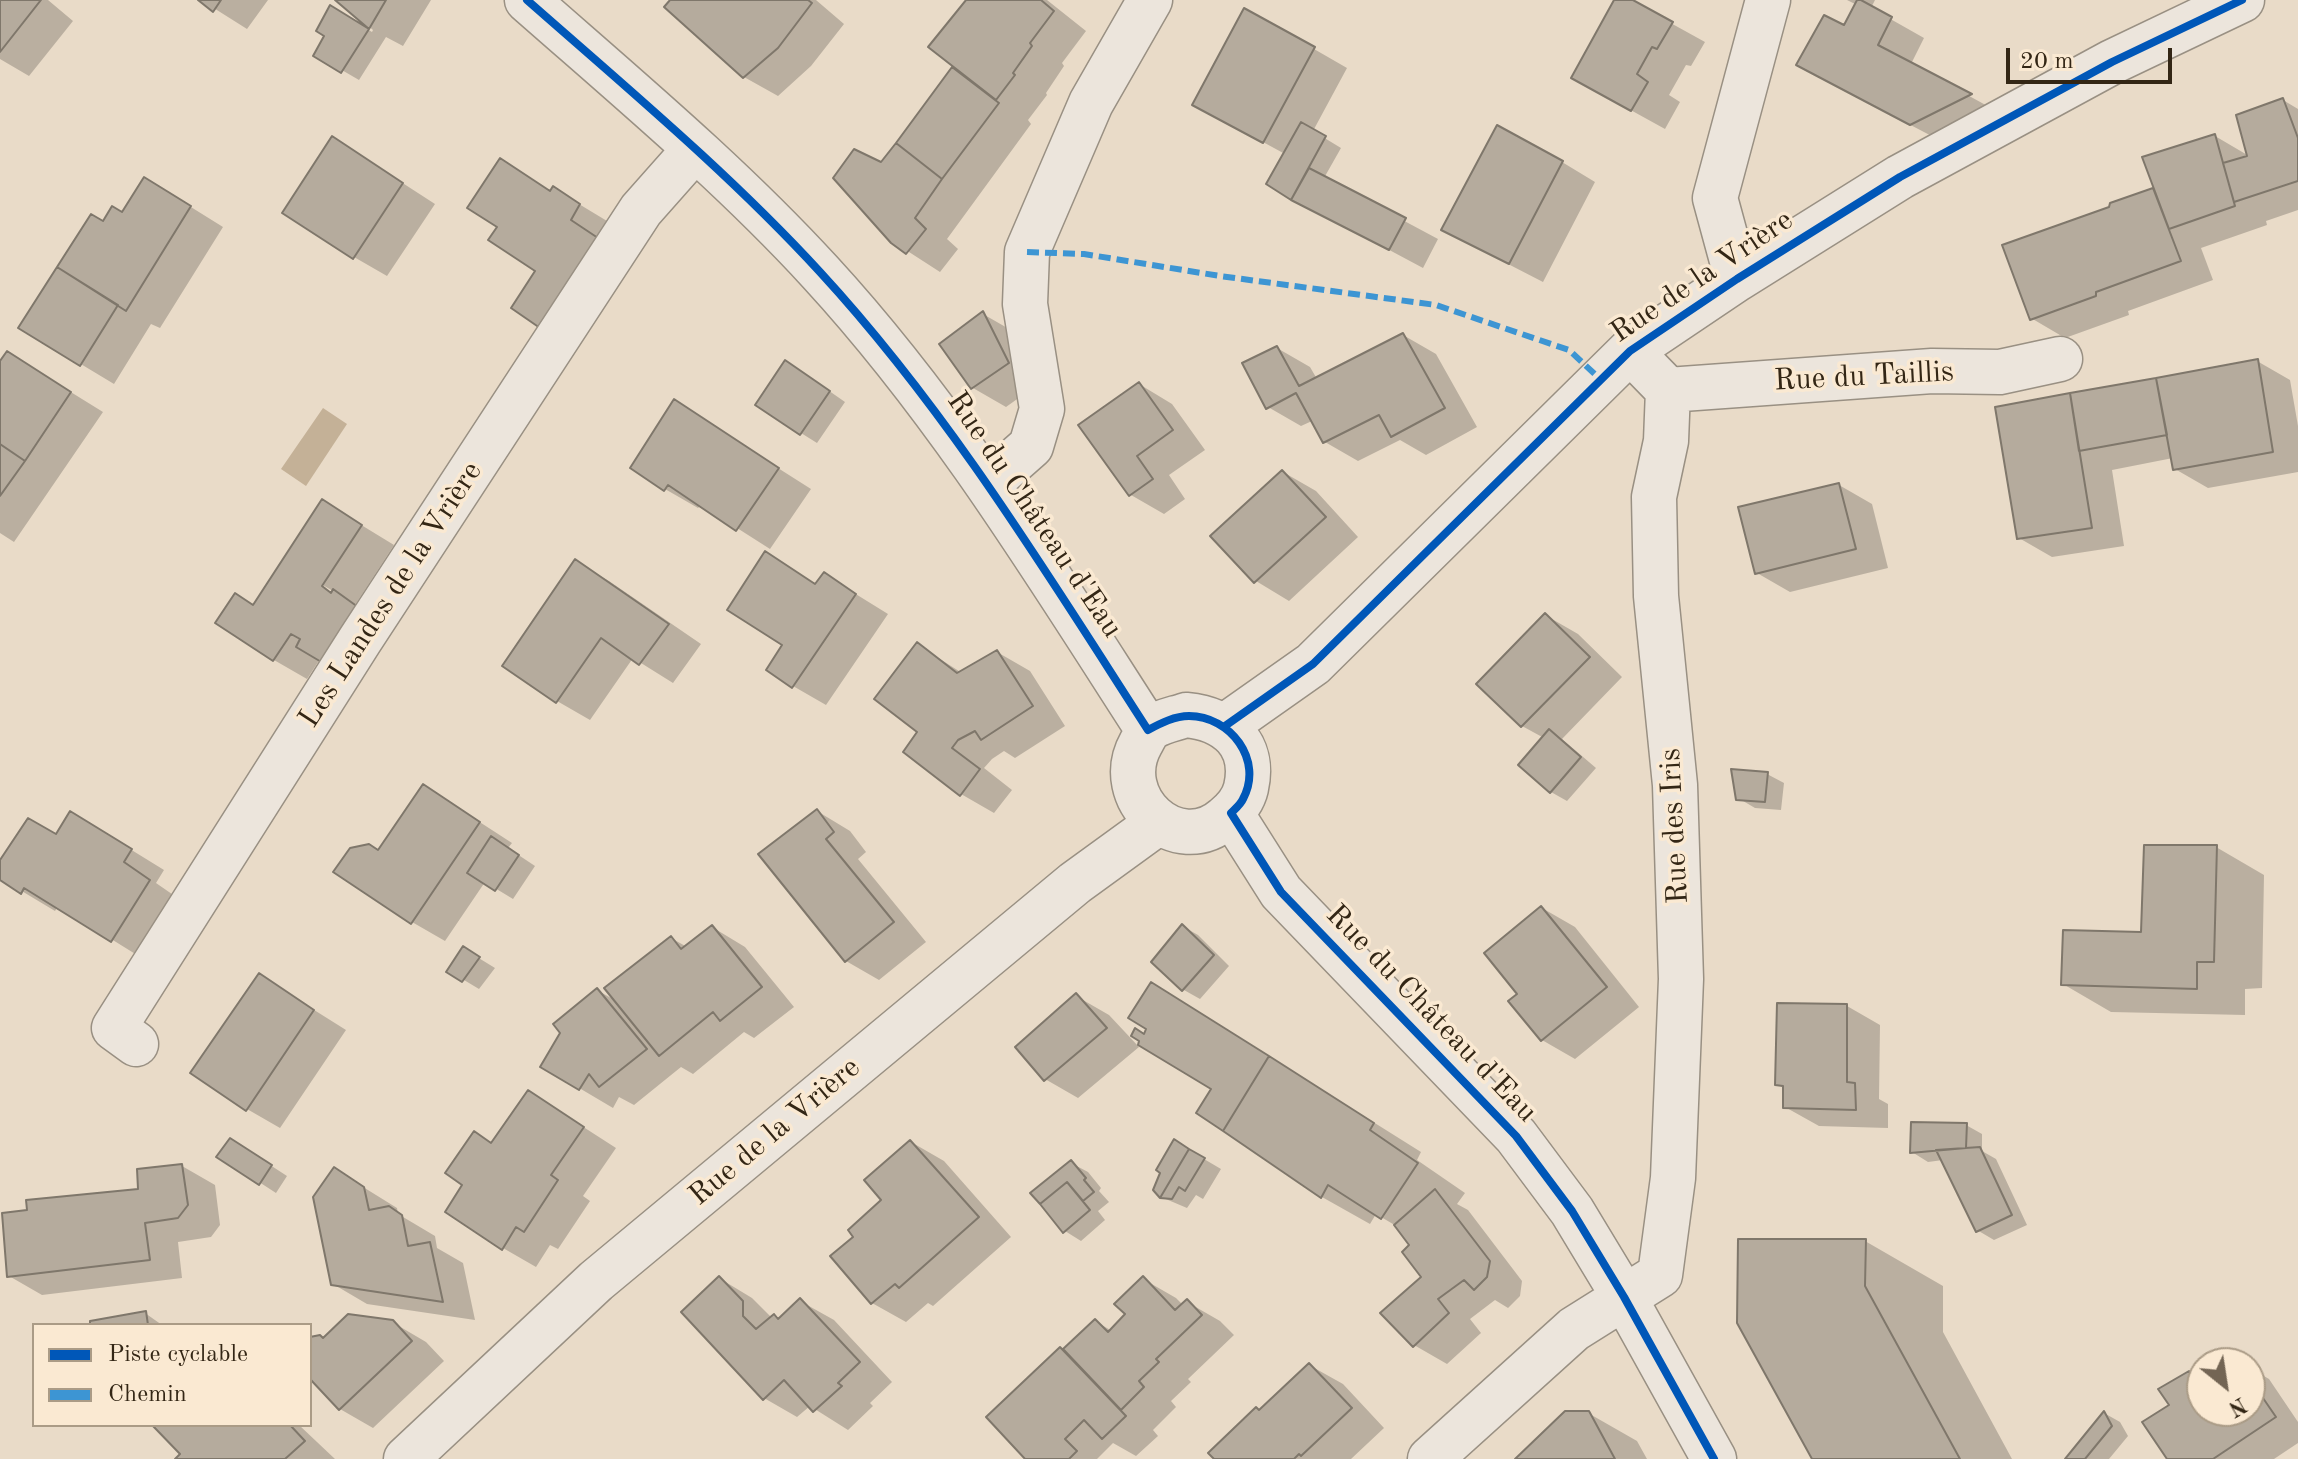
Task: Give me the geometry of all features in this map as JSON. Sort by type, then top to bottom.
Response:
[{"type":"street","name":"Rue du Château d'Eau","points":[[527,0],[695,149],[820,272],[903,369],[989,483],[1148,730]]},
{"type":"street","points":[[989,483],[1031,446],[1042,409],[1025,304],[1027,252],[1091,103],[1150,0]]},
{"type":"street","points":[[1737,279],[1715,198],[1768,0]]},
{"type":"street","name":"Rue de la Vrière","points":[[1225,726],[1313,664],[1630,351],[1737,279],[1900,177],[2112,62],[2242,0]]},
{"type":"street","name":"Les Landes de la Vrière","points":[[136,1044],[114,1028],[360,640],[641,210],[695,149]]},
{"type":"street","points":[[1630,351],[1668,390]]},
{"type":"street","name":"Rue du Taillis","points":[[1668,390],[1932,371],[2000,372],[2060,359]]},
{"type":"street","name":"Rue des Iris","points":[[1624,1297],[1660,1275],[1673,1178],[1681,979],[1679,893],[1675,785],[1656,596],[1654,497],[1666,441],[1668,390]]},
{"type":"street","points":[[1186,715],[1206,717],[1225,726],[1239,741],[1247,759],[1248,778],[1244,798],[1216,826],[1197,831],[1178,830],[1159,822],[1144,809],[1135,791],[1133,771],[1137,750],[1148,730],[1186,715]]},
{"type":"street","name":"Rue du Château d'Eau","points":[[1231,813],[1281,892],[1516,1136],[1572,1211],[1714,1459]]},
{"type":"street","name":"Rue de la Vrière","points":[[406,1459],[596,1281],[1075,883],[1159,822]]},
{"type":"street","points":[[1430,1459],[1574,1329],[1624,1297]]},
{"type":"shaded area","points":[[323,408],[347,424],[306,486],[281,469]]},
{"type":"building","points":[[0,0],[41,0],[0,52]]},
{"type":"building","points":[[198,0],[221,0],[213,12]]},
{"type":"building","points":[[335,0],[386,0],[369,29]]},
{"type":"building","points":[[670,0],[808,0],[812,3],[778,48],[743,78],[664,7]]},
{"type":"building","points":[[966,0],[1041,0],[1054,11],[1030,43],[1032,46],[1013,73],[1015,75],[996,100],[928,47]]},
{"type":"building","points":[[1614,0],[1633,0],[1673,22],[1657,49],[1652,47],[1637,74],[1648,82],[1631,111],[1571,78]]},
{"type":"building","points":[[1857,0],[1892,17],[1878,45],[1972,94],[1910,125],[1796,65],[1824,15],[1844,25]]},
{"type":"building","points":[[330,5],[369,29],[341,73],[313,56],[324,36],[316,31]]},
{"type":"building","points":[[1244,8],[1315,47],[1263,143],[1192,105]]},
{"type":"building","points":[[952,67],[999,103],[942,179],[896,143]]},
{"type":"building","points":[[2283,98],[2298,138],[2298,181],[2234,202],[2223,163],[2247,156],[2236,115]]},
{"type":"building","points":[[1301,122],[1326,136],[1291,200],[1266,184]]},
{"type":"building","points":[[1497,125],[1563,161],[1509,264],[1441,230]]},
{"type":"building","points":[[2215,134],[2235,206],[2169,229],[2142,157]]},
{"type":"building","points":[[332,136],[403,183],[353,259],[282,213]]},
{"type":"building","points":[[896,143],[942,179],[915,218],[926,229],[906,254],[891,243],[833,178],[854,149],[881,162]]},
{"type":"building","points":[[500,158],[550,191],[553,186],[580,204],[571,220],[598,238],[540,328],[511,308],[535,271],[488,240],[497,227],[467,208]]},
{"type":"building","points":[[1309,168],[1406,218],[1389,250],[1291,200]]},
{"type":"building","points":[[144,177],[191,206],[126,311],[57,267],[91,214],[103,221],[112,206],[122,212]]},
{"type":"building","points":[[2153,188],[2181,261],[2030,320],[2002,245]]},
{"type":"building","points":[[57,267],[118,305],[80,366],[18,328]]},
{"type":"building","points":[[983,311],[1009,363],[971,389],[939,344]]},
{"type":"building","points":[[1403,333],[1445,408],[1391,437],[1379,415],[1323,443],[1296,393],[1266,409],[1242,363],[1277,346],[1299,386]]},
{"type":"building","points":[[7,351],[71,392],[25,461],[0,444],[0,361]]},
{"type":"building","points":[[2258,359],[2273,452],[2173,470],[2156,378]]},
{"type":"building","points":[[785,360],[830,391],[800,435],[755,405]]},
{"type":"building","points":[[2156,378],[2167,435],[2079,451],[2070,393]]},
{"type":"building","points":[[1139,382],[1173,430],[1137,456],[1153,479],[1129,496],[1078,425]]},
{"type":"building","points":[[2070,393],[2092,528],[2017,539],[1995,407]]},
{"type":"building","points":[[674,399],[779,468],[736,531],[668,485],[664,491],[630,468]]},
{"type":"building","points":[[0,444],[25,461],[0,496]]},
{"type":"building","points":[[1282,470],[1326,517],[1254,583],[1210,536]]},
{"type":"building","points":[[1839,483],[1856,549],[1755,574],[1738,507]]},
{"type":"building","points":[[322,499],[362,525],[322,586],[331,593],[333,589],[358,607],[323,663],[296,647],[300,639],[291,634],[273,661],[215,623],[235,593],[253,605]]},
{"type":"building","points":[[765,551],[815,584],[824,572],[856,594],[792,688],[766,670],[782,645],[727,610]]},
{"type":"building","points":[[575,559],[669,624],[639,665],[601,638],[556,703],[502,666]]},
{"type":"building","points":[[1545,613],[1590,657],[1521,727],[1476,684]]},
{"type":"building","points":[[917,642],[957,673],[997,650],[1033,706],[981,740],[975,731],[958,740],[952,748],[980,769],[960,796],[903,752],[917,732],[874,699]]},
{"type":"building","points":[[1549,729],[1581,757],[1550,793],[1518,765]]},
{"type":"building","points":[[1731,769],[1768,772],[1765,802],[1736,800]]},
{"type":"building","points":[[423,784],[480,822],[411,924],[333,872],[350,848],[369,844],[378,850]]},
{"type":"building","points":[[817,809],[834,832],[826,839],[894,922],[845,962],[758,854]]},
{"type":"building","points":[[70,811],[132,849],[124,862],[150,880],[111,942],[24,888],[21,894],[0,880],[0,860],[28,818],[56,834]]},
{"type":"building","points":[[491,836],[519,855],[495,891],[467,873]]},
{"type":"building","points":[[2144,845],[2217,845],[2214,962],[2197,962],[2197,989],[2061,985],[2063,930],[2141,932]]},
{"type":"building","points":[[1541,906],[1607,987],[1541,1041],[1508,1001],[1517,994],[1484,953]]},
{"type":"building","points":[[1182,924],[1214,955],[1182,991],[1151,962]]},
{"type":"building","points":[[712,925],[762,987],[720,1021],[713,1012],[659,1056],[604,988],[671,936],[681,949]]},
{"type":"building","points":[[463,946],[480,957],[462,982],[446,972]]},
{"type":"building","points":[[259,973],[314,1010],[246,1111],[190,1073]]},
{"type":"building","points":[[1151,982],[1269,1056],[1223,1131],[1196,1113],[1211,1089],[1138,1045],[1139,1041],[1131,1036],[1135,1028],[1144,1034],[1146,1029],[1128,1018]]},
{"type":"building","points":[[597,988],[647,1049],[599,1087],[589,1074],[579,1090],[540,1067],[560,1033],[553,1024]]},
{"type":"building","points":[[1076,993],[1107,1028],[1044,1081],[1015,1047]]},
{"type":"building","points":[[1777,1003],[1847,1004],[1847,1082],[1855,1083],[1856,1110],[1783,1108],[1783,1086],[1775,1085]]},
{"type":"building","points":[[1269,1056],[1374,1123],[1370,1130],[1418,1163],[1381,1219],[1328,1185],[1321,1198],[1223,1131]]},
{"type":"building","points":[[528,1090],[584,1127],[551,1175],[558,1180],[524,1232],[516,1227],[502,1250],[445,1212],[462,1185],[445,1173],[474,1131],[491,1143]]},
{"type":"building","points":[[1911,1122],[1967,1123],[1966,1148],[1910,1153]]},
{"type":"building","points":[[230,1138],[272,1165],[259,1185],[216,1157]]},
{"type":"building","points":[[1174,1139],[1189,1149],[1160,1198],[1153,1190],[1160,1173],[1156,1170]]},
{"type":"building","points":[[910,1140],[979,1217],[899,1288],[895,1284],[871,1304],[830,1256],[853,1237],[848,1230],[881,1200],[864,1180]]},
{"type":"building","points":[[1980,1147],[2012,1215],[1976,1232],[1936,1150]]},
{"type":"building","points":[[1189,1149],[1205,1158],[1185,1191],[1179,1187],[1172,1199],[1160,1198]]},
{"type":"building","points":[[1071,1160],[1094,1192],[1083,1201],[1067,1182],[1040,1204],[1030,1193]]},
{"type":"building","points":[[182,1164],[188,1205],[178,1218],[145,1223],[150,1260],[7,1277],[2,1213],[27,1210],[26,1200],[138,1189],[137,1169]]},
{"type":"building","points":[[334,1167],[364,1187],[369,1210],[389,1206],[402,1215],[408,1246],[430,1242],[443,1302],[331,1285],[313,1197]]},
{"type":"building","points":[[1067,1182],[1090,1210],[1063,1233],[1040,1204]]},
{"type":"building","points":[[1435,1189],[1490,1261],[1487,1277],[1474,1290],[1464,1280],[1438,1299],[1449,1313],[1413,1347],[1380,1313],[1421,1277],[1402,1252],[1409,1245],[1394,1225]]},
{"type":"building","points":[[1738,1239],[1866,1239],[1865,1286],[1960,1459],[1812,1459],[1737,1323]]},
{"type":"building","points":[[719,1276],[743,1301],[743,1316],[756,1329],[774,1314],[778,1319],[800,1298],[860,1362],[838,1383],[842,1386],[813,1412],[784,1380],[763,1400],[681,1312]]},
{"type":"building","points":[[1143,1276],[1175,1310],[1187,1299],[1202,1315],[1156,1359],[1159,1362],[1139,1381],[1144,1387],[1121,1410],[1063,1349],[1095,1319],[1108,1332],[1125,1314],[1114,1304]]},
{"type":"building","points":[[146,1311],[148,1323],[90,1323]]},
{"type":"building","points":[[348,1314],[393,1320],[412,1341],[339,1410],[312,1381],[312,1337],[320,1335],[323,1338]]},
{"type":"building","points":[[1060,1347],[1126,1416],[1102,1439],[1084,1420],[1065,1439],[1077,1451],[1069,1459],[1025,1459],[986,1417]]},
{"type":"building","points":[[1309,1363],[1352,1408],[1301,1456],[1299,1454],[1294,1459],[1214,1459],[1208,1453],[1256,1407],[1259,1410]]},
{"type":"building","points":[[2186,1373],[2186,1427],[2261,1427],[2213,1459],[2167,1459],[2142,1422],[2169,1405],[2158,1389]]},
{"type":"building","points":[[2266,1402],[2276,1417],[2266,1424]]},
{"type":"building","points":[[1565,1411],[1589,1411],[1615,1459],[1515,1459]]},
{"type":"building","points":[[2104,1411],[2112,1426],[2085,1459],[2065,1459]]},
{"type":"building","points":[[154,1427],[292,1427],[305,1441],[285,1459],[175,1459],[180,1454]]},
{"type":"marked path","points":[[1027,252],[1084,254],[1436,305],[1569,350],[1600,379]]},
{"type":"cycle path","points":[[527,0],[750,201],[867,325],[994,494],[1148,730],[1179,717],[1204,718],[1218,723],[1239,743],[1246,756],[1248,784],[1242,801],[1231,813],[1281,892],[1516,1136],[1572,1211],[1714,1459]]},
{"type":"cycle path","points":[[1225,726],[1313,664],[1630,351],[1737,279],[1900,177],[2112,62],[2242,0]]}]
